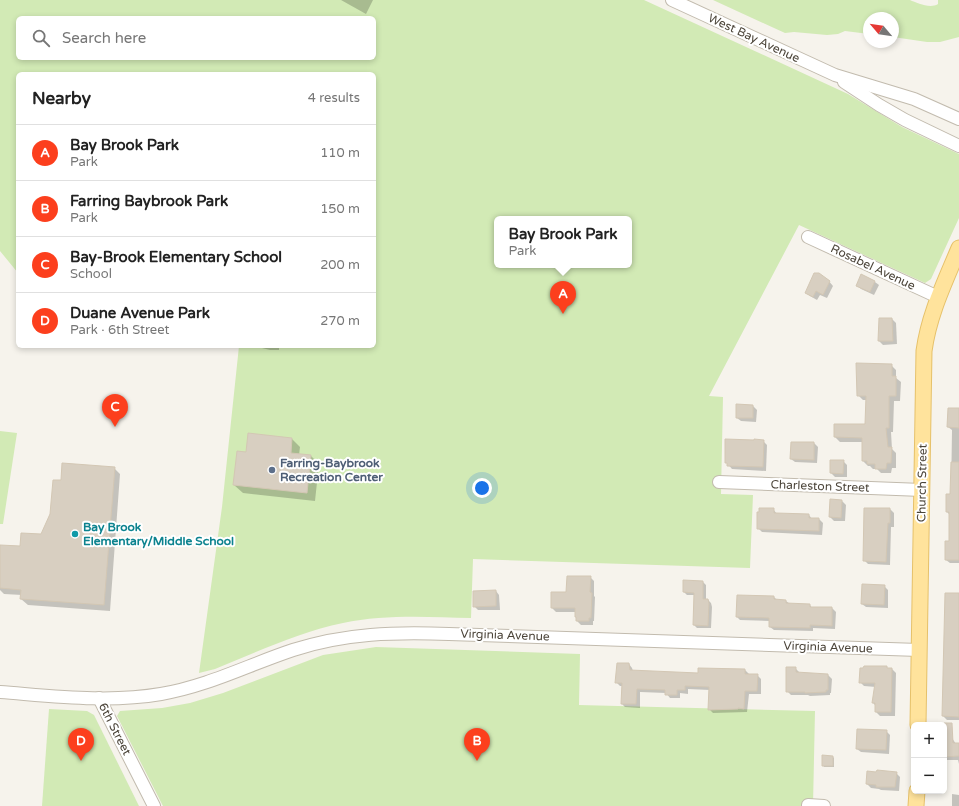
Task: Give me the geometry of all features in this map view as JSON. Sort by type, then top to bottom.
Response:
[{"type":"main road","name":"Church Street","points":[[918,722],[924,351],[928,329],[938,297],[959,248]]},
{"type":"main road","points":[[916,806],[917,794]]},
{"type":"street","name":"West Bay Avenue","points":[[672,0],[835,75],[914,99],[959,119]]},
{"type":"street","name":"West Bay Avenue","points":[[835,75],[899,116],[959,146]]},
{"type":"street","name":"Rosabel Avenue","points":[[808,237],[938,297]]},
{"type":"street","name":"Charleston Street","points":[[719,482],[922,490]]},
{"type":"street","name":"Virginia Avenue","points":[[99,698],[160,694],[189,688],[216,680],[299,648],[341,638],[376,633],[449,634],[919,650]]},
{"type":"street","name":"6th Street","points":[[0,692],[99,698],[154,806]]},
{"type":"street","points":[[808,805],[824,806]]},
{"type":"green space","points":[[0,0],[644,0],[848,94],[902,127],[959,154],[959,218],[931,279],[925,283],[799,225],[709,396],[723,397],[721,494],[753,495],[750,568],[473,559],[471,618],[391,617],[343,623],[294,637],[215,669],[199,673],[222,507],[239,348],[376,348],[376,72],[16,72],[16,271],[0,251]]},
{"type":"green space","points":[[713,0],[910,0],[931,6],[938,4],[938,0],[959,0],[959,37],[940,42],[927,42],[899,38],[899,12],[863,12],[863,33],[845,31],[838,34],[827,35],[794,32],[785,33]]},
{"type":"green space","points":[[0,431],[17,433],[3,524],[0,524]]},
{"type":"green space","points":[[376,647],[580,654],[579,705],[815,711],[813,806],[163,806],[117,716],[120,711],[162,708],[190,703],[223,693],[323,655]]},
{"type":"green space","points":[[49,709],[87,711],[94,715],[139,806],[42,806]]},
{"type":"building","points":[[814,273],[819,273],[830,281],[823,295],[816,291],[813,297],[805,293]]},
{"type":"building","points":[[861,274],[875,281],[870,292],[856,286]]},
{"type":"building","points":[[879,318],[892,318],[893,341],[878,341]]},
{"type":"building","points":[[856,363],[892,364],[892,376],[896,376],[896,396],[889,396],[889,428],[886,428],[888,447],[892,447],[891,463],[887,463],[886,469],[875,469],[875,464],[867,464],[867,461],[862,461],[862,438],[834,437],[834,424],[865,424],[866,396],[857,396]]},
{"type":"building","points":[[736,404],[753,405],[753,418],[736,418]]},
{"type":"building","points":[[948,408],[959,408],[959,428],[947,427]]},
{"type":"building","name":"Farring-Baybrook Recreation Center","points":[[248,433],[292,438],[291,453],[311,455],[307,493],[233,485],[237,451],[246,452]]},
{"type":"building","points":[[725,439],[764,440],[763,467],[727,466],[727,463],[725,463]]},
{"type":"building","points":[[791,442],[814,442],[814,460],[790,459]]},
{"type":"building","points":[[830,460],[844,460],[843,474],[830,473]]},
{"type":"building","points":[[951,462],[959,462],[959,560],[945,560],[945,541],[949,541],[949,512],[946,512],[946,494],[950,494]]},
{"type":"building","name":"Bay Brook Elementary/Middle School","points":[[62,463],[115,467],[104,605],[20,599],[21,590],[0,588],[0,545],[20,546],[21,533],[41,534],[50,514],[53,480],[61,480]]},
{"type":"building","points":[[830,499],[842,500],[841,518],[829,517]]},
{"type":"building","points":[[759,508],[774,508],[774,513],[809,514],[809,518],[819,518],[819,531],[757,529],[757,512],[759,512]]},
{"type":"building","points":[[864,508],[890,508],[886,562],[863,561]]},
{"type":"building","points":[[567,576],[591,576],[591,618],[589,618],[589,621],[576,621],[575,608],[551,608],[551,592],[566,592]]},
{"type":"building","points":[[683,580],[703,581],[703,599],[708,599],[709,603],[708,626],[693,625],[694,593],[683,592]]},
{"type":"building","points":[[862,584],[885,585],[884,605],[861,604]]},
{"type":"building","points":[[496,590],[496,606],[473,607],[473,591]]},
{"type":"building","points":[[945,593],[959,593],[959,717],[942,716]]},
{"type":"building","points":[[737,595],[774,596],[774,599],[786,600],[786,603],[810,604],[810,607],[832,607],[832,626],[810,625],[810,628],[769,627],[769,618],[736,617]]},
{"type":"building","points":[[617,663],[629,663],[630,670],[698,673],[698,668],[745,669],[745,674],[758,674],[757,691],[745,691],[744,709],[708,710],[709,687],[685,686],[685,690],[677,690],[677,695],[665,695],[665,690],[637,689],[636,704],[621,704],[622,683],[615,683]]},
{"type":"building","points":[[864,666],[887,666],[887,668],[892,668],[891,712],[875,712],[875,703],[872,703],[875,683],[859,683],[860,668],[863,668]]},
{"type":"building","points":[[786,667],[796,667],[796,672],[828,674],[828,690],[826,690],[826,692],[805,693],[786,692]]},
{"type":"building","points":[[947,723],[952,723],[953,743],[959,743],[959,756],[947,757]]},
{"type":"building","points":[[857,729],[887,730],[886,750],[856,749]]},
{"type":"building","points":[[822,755],[833,756],[833,766],[822,766]]},
{"type":"building","points":[[877,770],[897,772],[895,787],[876,787],[876,785],[866,784],[867,771],[876,772]]},
{"type":"place","name":"Bay Brook Park","points":[[563,314]]},
{"type":"place","name":"Bay-Brook Elementary School","points":[[115,427]]},
{"type":"place","name":"Farring-Baybrook Recreation Center","points":[[272,470]]},
{"type":"place","name":"Bay Brook Elementary/Middle School","points":[[75,534]]},
{"type":"place","name":"Duane Avenue Park","points":[[81,761]]},
{"type":"place","name":"Farring Baybrook Park","points":[[477,761]]}]
